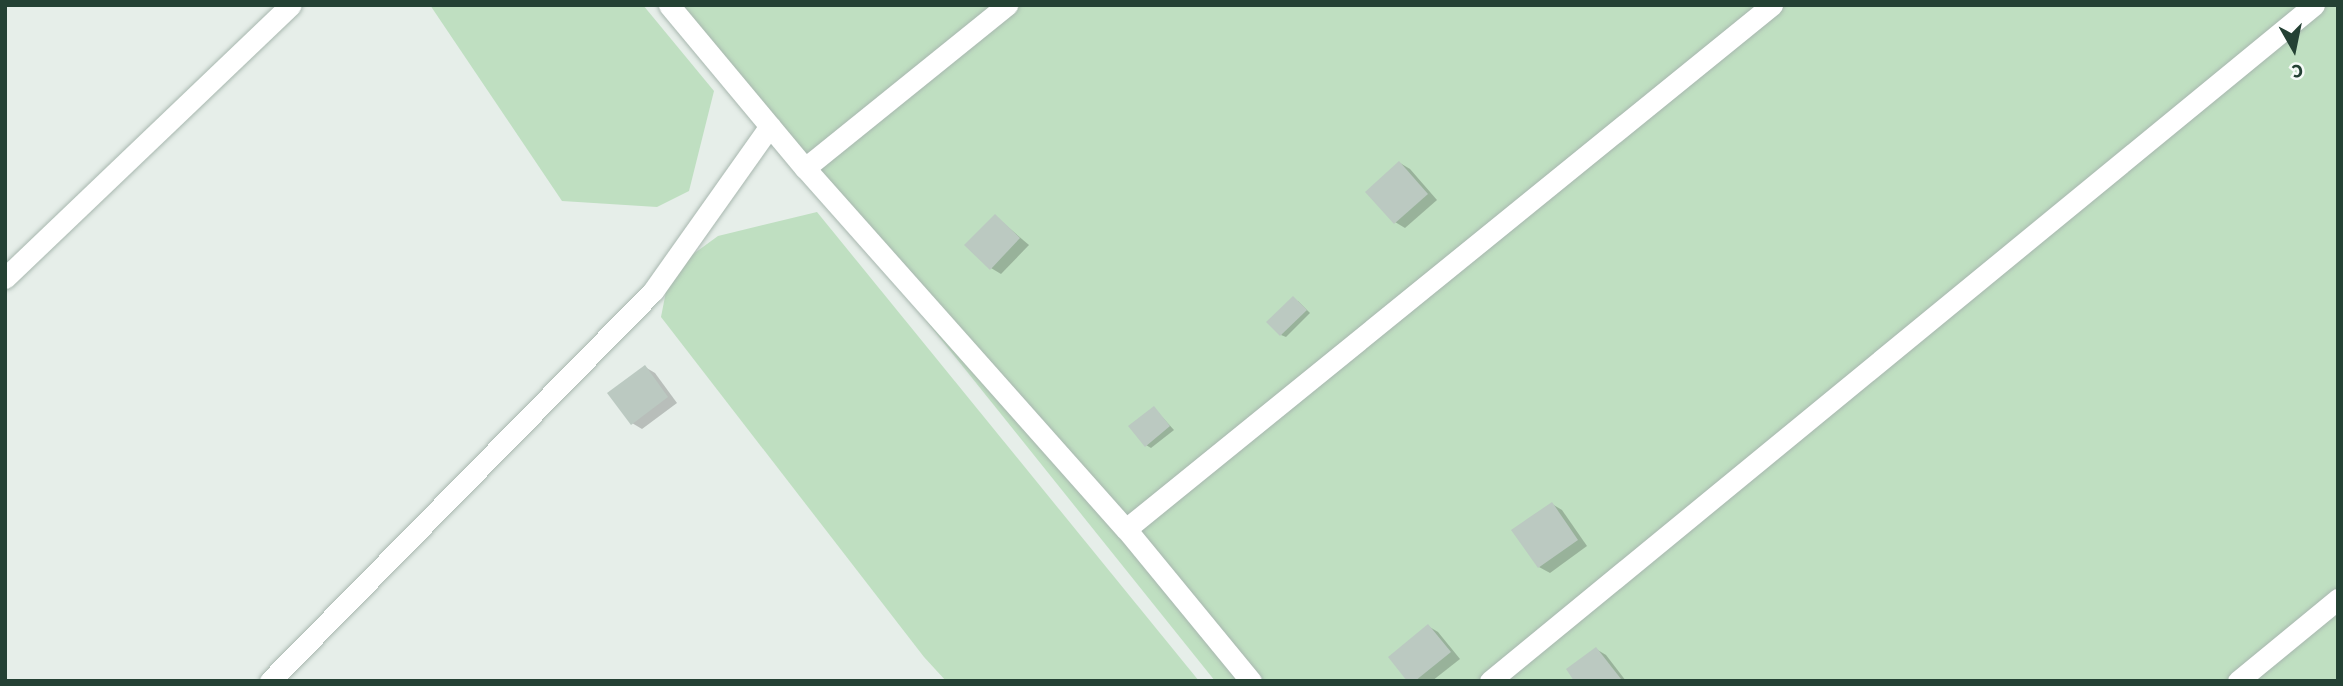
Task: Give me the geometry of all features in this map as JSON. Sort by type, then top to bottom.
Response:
[{"type":"street","points":[[5,278],[291,5]]},
{"type":"street","points":[[669,5],[805,168],[1126,528],[1251,681]]},
{"type":"street","points":[[805,168],[1007,5]]},
{"type":"street","points":[[1126,528],[1772,5]]},
{"type":"street","points":[[1490,681],[2314,5]]},
{"type":"street","points":[[270,681],[653,291],[770,126]]},
{"type":"street","points":[[2238,681],[2338,599]]},
{"type":"green space","points":[[430,5],[643,5],[714,91],[689,191],[657,207],[562,201]]},
{"type":"green space","points":[[673,5],[2338,5],[2338,681],[1215,681]]},
{"type":"green space","points":[[817,212],[1199,681],[946,681],[924,657],[661,317],[670,271],[718,236]]},
{"type":"building","points":[[1399,161],[1428,194],[1394,224],[1365,192]]},
{"type":"building","points":[[995,214],[1020,238],[990,270],[964,245]]},
{"type":"building","points":[[1293,296],[1307,310],[1280,336],[1266,322]]},
{"type":"building","points":[[645,365],[668,397],[631,425],[607,393]]},
{"type":"building","points":[[1154,406],[1170,426],[1145,447],[1128,426]]},
{"type":"building","points":[[1552,502],[1578,540],[1538,568],[1511,530]]},
{"type":"building","points":[[1428,624],[1451,652],[1415,681],[1407,681],[1388,657]]},
{"type":"building","points":[[1596,647],[1621,679],[1574,681],[1566,669]]}]
